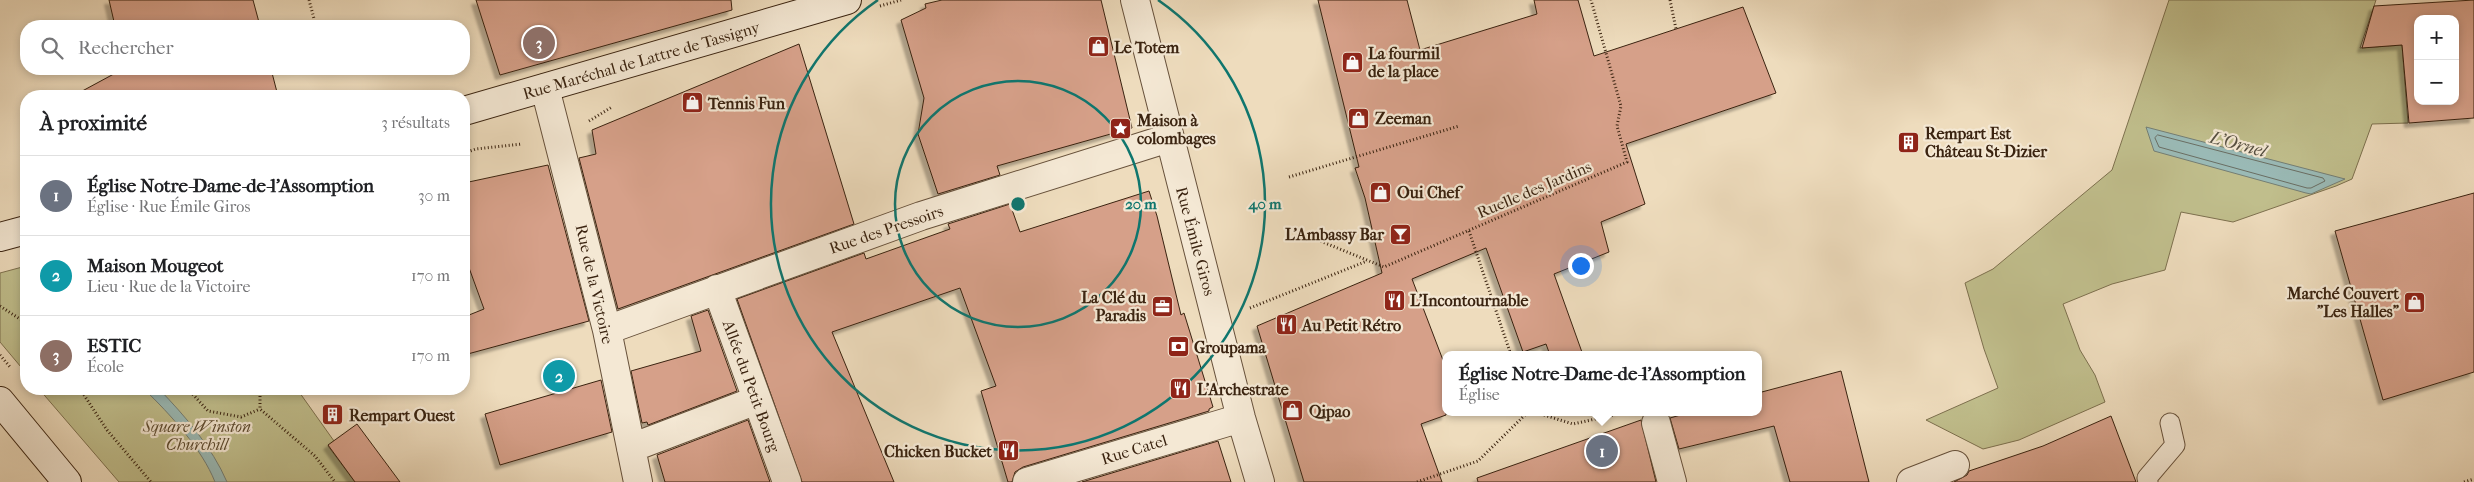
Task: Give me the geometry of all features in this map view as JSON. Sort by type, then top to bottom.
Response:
[{"type":"street","name":"Rue Maréchal de Lattre de Tassigny","points":[[470,109],[847,0]]},
{"type":"street","name":"Rue Émile Giros","points":[[1135,0],[1241,418],[1260,482]]},
{"type":"street","name":"Rue de la Victoire","points":[[545,88],[558,132],[607,330],[638,482]]},
{"type":"street","name":"Rue des Pressoirs","points":[[607,330],[921,216],[1169,138]]},
{"type":"street","points":[[0,237],[20,232]]},
{"type":"street","name":"Allée du Petit Bourg","points":[[717,289],[787,482]]},
{"type":"street","points":[[631,448],[758,400]]},
{"type":"street","points":[[0,401],[67,482]]},
{"type":"street","name":"Rue Catel","points":[[1027,482],[1241,418]]},
{"type":"street","points":[[1656,423],[1672,482]]},
{"type":"street","points":[[1911,482],[1955,465]]},
{"type":"lane","points":[[2148,482],[2147,478],[2175,445],[2170,423]]},
{"type":"path","points":[[309,0],[314,20]]},
{"type":"path","name":"Ruelle des Jardins","points":[[1298,232],[1384,268],[1626,162],[1617,126],[1620,106],[1591,0]]},
{"type":"path","points":[[1670,0],[1676,29]]},
{"type":"path","points":[[1289,177],[1459,126]]},
{"type":"path","points":[[1469,231],[1509,351]]},
{"type":"path","points":[[1242,312],[1368,261]]},
{"type":"path","points":[[0,306],[20,319]]},
{"type":"path","points":[[84,395],[107,430],[151,482]]},
{"type":"path","points":[[193,395],[208,411],[241,417],[260,409]]},
{"type":"path","points":[[260,395],[260,409],[315,456],[335,482]]},
{"type":"path","points":[[1417,482],[1478,461],[1524,416]]},
{"type":"path","points":[[1547,416],[1573,424],[1609,416]]},
{"type":"path","points":[[2464,482],[2474,479]]},
{"type":"green space","points":[[2169,0],[2376,0],[2360,48],[2402,45],[2408,123],[2372,124],[2352,179],[2336,186],[2233,222],[2181,212],[2165,270],[2112,284],[2063,304],[2080,350],[2095,375],[2105,402],[2019,440],[1983,449],[1926,420],[1998,388],[1984,349],[1965,283],[1993,269],[2112,170]]},
{"type":"green space","points":[[20,268],[20,366],[0,342],[0,273]]},
{"type":"green space","name":"Square Winston Churchill","points":[[44,395],[301,395],[334,441],[328,446],[355,482],[119,482]]},
{"type":"water","points":[[2146,127],[2345,179],[2311,194],[2306,193],[2154,151]]},
{"type":"water","points":[[150,395],[164,395],[178,410],[206,444],[227,482],[215,482],[194,445]]},
{"type":"building","points":[[109,0],[253,0],[258,20],[114,20]]},
{"type":"building","points":[[476,0],[731,0],[732,10],[500,75]]},
{"type":"building","points":[[942,0],[1101,0],[1132,128],[997,166],[1000,175],[938,194],[918,134],[924,98],[901,20],[926,8],[925,4]]},
{"type":"building","points":[[1318,0],[1407,0],[1420,50],[1537,14],[1534,0],[1578,0],[1594,56],[1743,7],[1776,93],[1626,144],[1645,204],[1601,222],[1609,252],[1554,274],[1582,351],[1549,351],[1546,344],[1523,351],[1486,248],[1412,279],[1442,358],[1443,416],[1421,424],[1442,482],[1304,482],[1257,326],[1382,273],[1365,198],[1355,168],[1359,167]]},
{"type":"building","points":[[2474,0],[2474,118],[2409,123],[2402,45],[2362,48],[2374,6]]},
{"type":"building","points":[[799,44],[854,224],[618,309],[579,158],[596,154],[592,130]]},
{"type":"building","points":[[112,75],[273,75],[276,90],[84,90]]},
{"type":"building","points":[[548,165],[589,321],[470,353],[470,315],[484,309],[470,270],[470,182]]},
{"type":"building","points":[[1149,191],[1181,315],[1184,313],[1213,407],[1209,411],[1023,467],[1015,472],[1012,482],[1008,482],[981,391],[996,386],[960,288],[832,332],[894,482],[802,482],[737,299],[864,253],[866,259],[950,229],[948,224],[1010,204],[1020,232]]},
{"type":"building","name":"Marché Couvert \"Les Halles\"","points":[[2474,193],[2474,372],[2383,400],[2335,231]]},
{"type":"building","points":[[708,310],[737,391],[648,425],[647,422],[642,423],[631,371],[701,351],[691,316]]},
{"type":"building","points":[[1841,371],[1869,482],[1790,482],[1774,426],[1679,449],[1670,418],[1677,416],[1762,416],[1762,392]]},
{"type":"building","points":[[601,380],[612,432],[500,465],[485,414]]},
{"type":"building","points":[[2111,416],[2136,482],[1954,482],[1967,475],[1969,471],[2043,446]]},
{"type":"building","points":[[748,420],[770,482],[665,482],[657,455]]},
{"type":"building","points":[[1641,420],[1656,482],[1478,482],[1477,478]]},
{"type":"building","points":[[357,424],[400,482],[355,482],[328,445]]},
{"type":"building","points":[[1218,441],[1231,482],[1082,482]]},
{"type":"place","name":"ESTIC","points":[[539,43]]},
{"type":"place","name":"Le Totem","points":[[1098,47]]},
{"type":"place","name":"La fourmil de la place","points":[[1352,62]]},
{"type":"place","name":"Tennis Fun","points":[[692,103]]},
{"type":"place","name":"Zeeman","points":[[1359,118]]},
{"type":"place","name":"Maison à colombages","points":[[1121,129]]},
{"type":"place","name":"Rempart Est Château St-Dizier","points":[[1909,142]]},
{"type":"place","name":"Oui Chef","points":[[1381,192]]},
{"type":"place","name":"L'Ambassy Bar","points":[[1400,234]]},
{"type":"place","name":"L'Incontournable","points":[[1394,300]]},
{"type":"place","name":"Marché Couvert \"Les Halles\"","points":[[2415,302]]},
{"type":"place","name":"La Clé du Paradis","points":[[1162,306]]},
{"type":"place","name":"Au Petit Rétro","points":[[1286,325]]},
{"type":"place","name":"Groupama","points":[[1178,347]]},
{"type":"place","name":"Maison Mougeot","points":[[559,376]]},
{"type":"place","name":"L'Archestrate","points":[[1181,389]]},
{"type":"place","name":"Qipao","points":[[1293,411]]},
{"type":"place","name":"Rempart Ouest","points":[[333,415]]},
{"type":"place","name":"Chicken Bucket","points":[[1008,451]]},
{"type":"place","name":"Église Notre-Dame-de-l’Assomption","points":[[1602,451]]},
{"type":"water label","name":"L'Ornel","points":[[2238,144]]}]
